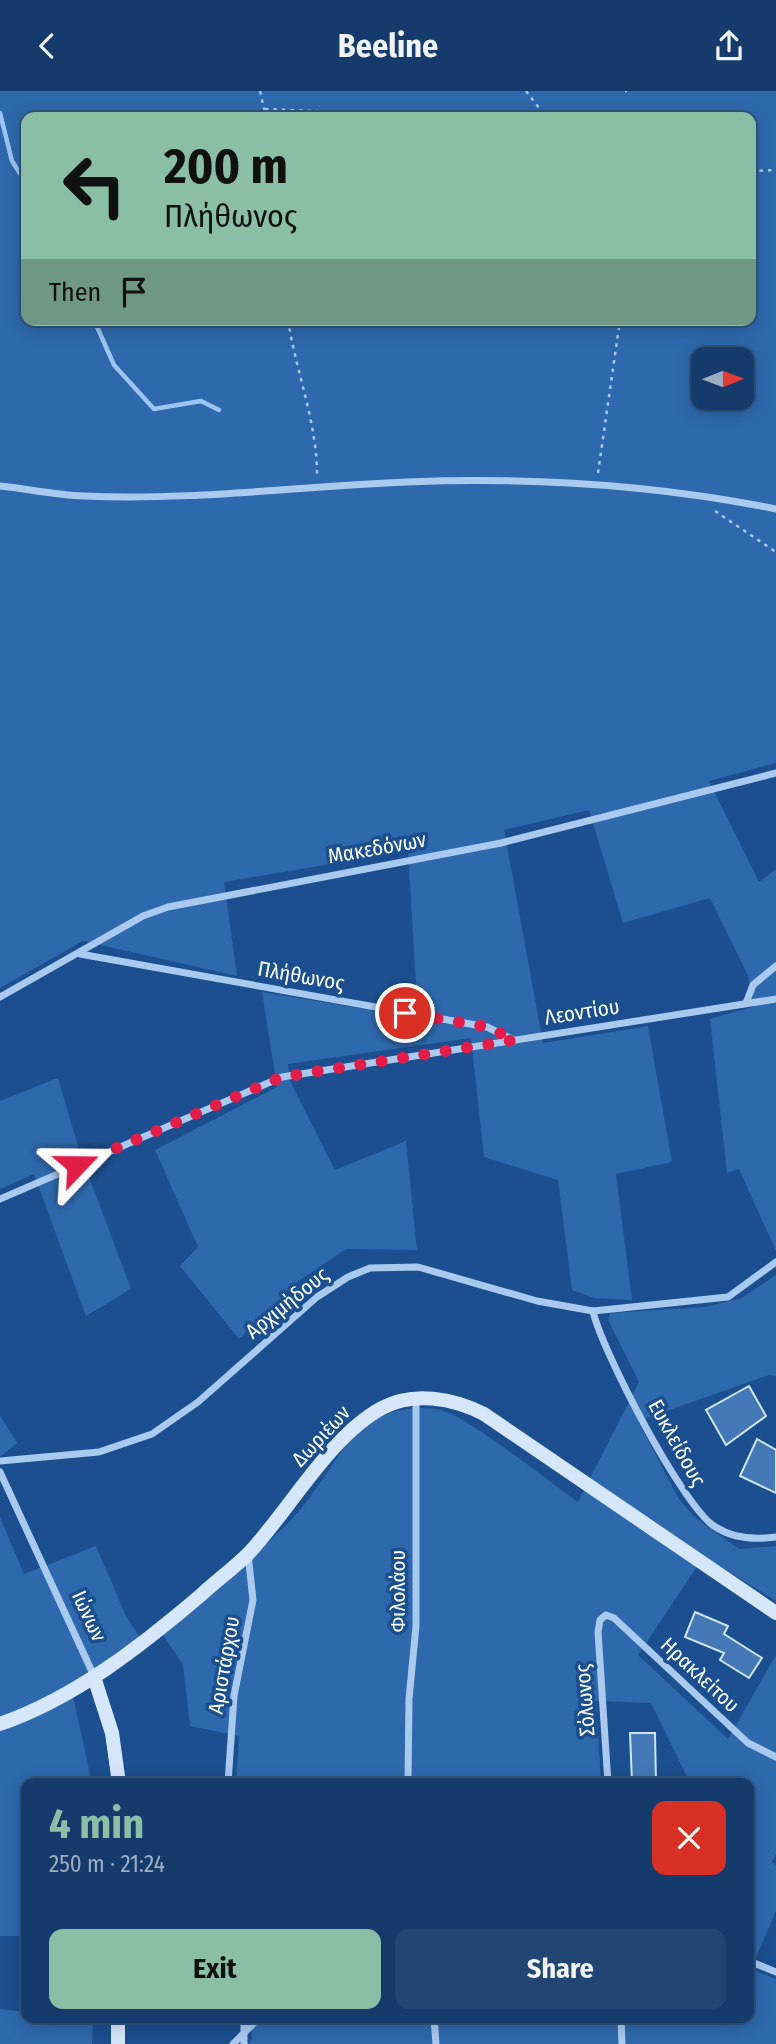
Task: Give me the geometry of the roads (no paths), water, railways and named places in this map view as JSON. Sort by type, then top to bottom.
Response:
[{"type":"street","points":[[0,486],[84,496],[317,489],[407,482],[532,482],[702,494],[776,509]]},
{"type":"street","name":"Μακεδόνων","points":[[0,997],[143,916],[169,907],[501,843],[776,773]]},
{"type":"street","name":"Πλήθωνος","points":[[79,954],[487,1027],[515,1040]]},
{"type":"street","points":[[746,1003],[753,985],[776,966]]},
{"type":"street","name":"Λεοντίου","points":[[0,1199],[282,1077],[776,999]]},
{"type":"street","name":"Αρχιμήδους","points":[[0,1461],[99,1452],[152,1434],[198,1402],[317,1297],[348,1277],[370,1268],[418,1267],[537,1301],[593,1311],[728,1297],[776,1262]]},
{"type":"street","name":"Ευκλείδους","points":[[593,1311],[602,1339],[672,1474],[695,1510],[715,1527],[736,1537],[776,1537]]},
{"type":"street","name":"Δωριέων","points":[[0,1724],[94,1677],[171,1620],[248,1553],[356,1425],[384,1407],[416,1399],[451,1401],[484,1414],[776,1613]]},
{"type":"street","name":"Φιλολάου","points":[[408,1778],[409,1699],[416,1626],[416,1399]]},
{"type":"street","name":"Ιώνων","points":[[0,1472],[94,1677],[112,1733],[118,1778]]},
{"type":"street","name":"Αριστάρχου","points":[[228,1778],[234,1696],[253,1600],[248,1553]]},
{"type":"street","name":"Ηρακλείτου","points":[[603,1616],[614,1618],[748,1743],[776,1757]]},
{"type":"street","name":"Σόλωνος","points":[[603,1616],[598,1632],[608,1778]]},
{"type":"street","points":[[754,1963],[776,1972]]},
{"type":"street","points":[[118,2023],[118,2044]]},
{"type":"street","points":[[244,2023],[244,2044]]},
{"type":"street","points":[[233,2044],[254,2023]]},
{"type":"street","points":[[434,2023],[436,2044]]},
{"type":"street","points":[[621,2023],[622,2044]]},
{"type":"waterway","points":[[0,113],[12,161],[21,175]]},
{"type":"waterway","points":[[97,326],[114,365],[154,409],[201,401],[219,410]]}]
